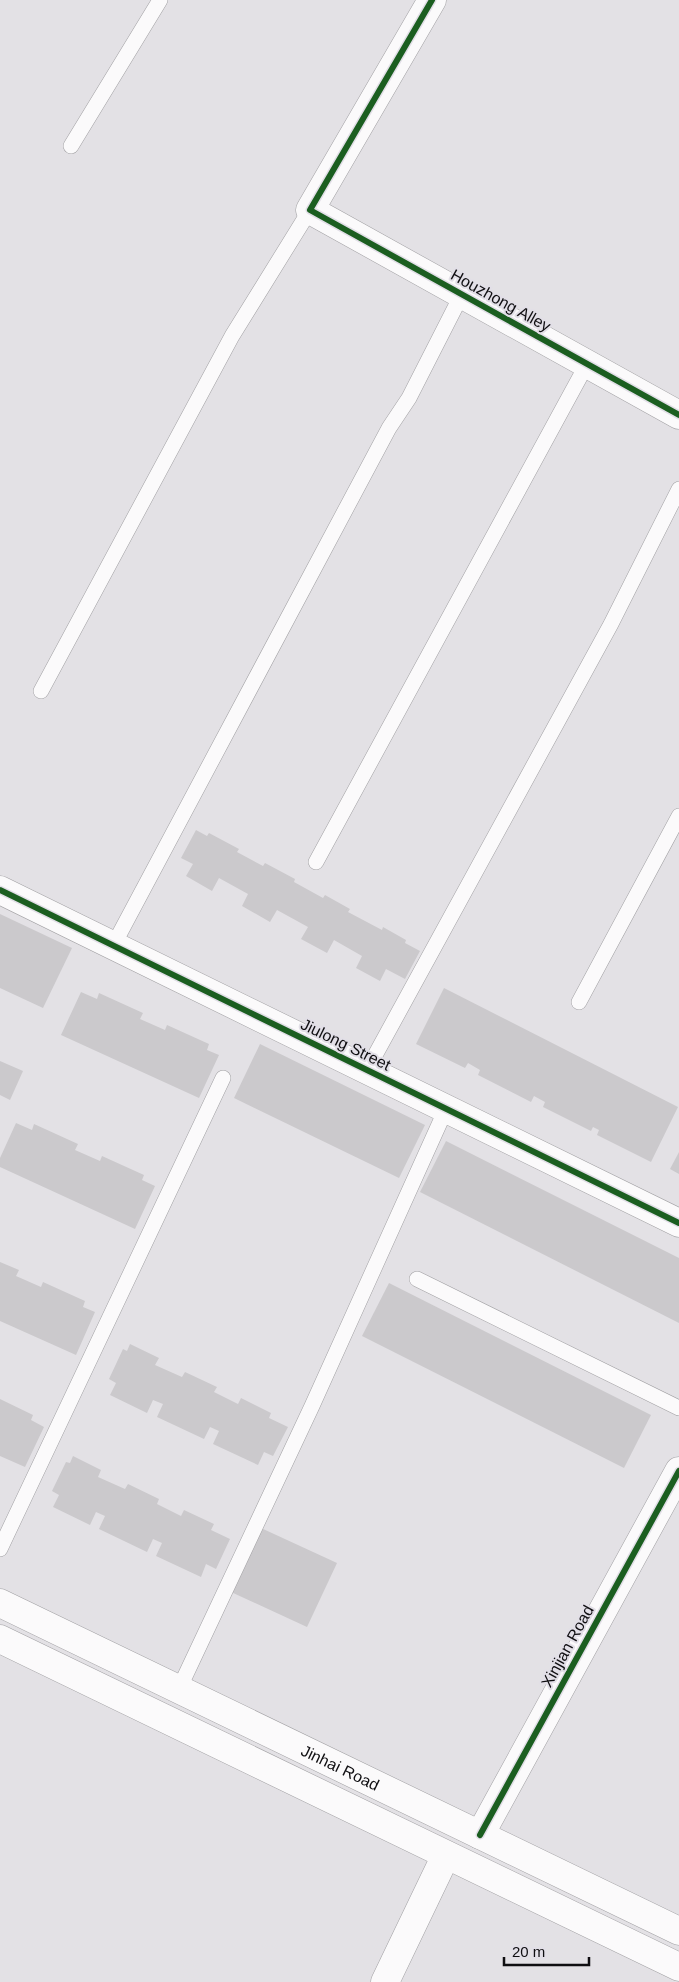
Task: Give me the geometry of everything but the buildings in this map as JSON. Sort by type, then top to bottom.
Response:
[{"type":"street","points":[[310,210],[432,0]]},
{"type":"street","name":"Houzhong Alley","points":[[310,210],[679,415]]},
{"type":"street","name":"Jiulong Street","points":[[0,890],[679,1223]]},
{"type":"street","name":"Xinjian Road","points":[[480,1835],[679,1471]]},
{"type":"street","name":"Jinhai Road","points":[[0,1603],[679,1931]]},
{"type":"street","name":"Jinhai Road","points":[[0,1639],[679,1967]]},
{"type":"street","points":[[384,1982],[446,1854]]},
{"type":"lane","points":[[70,146],[160,0]]},
{"type":"lane","points":[[41,691],[232,336],[310,210]]},
{"type":"lane","points":[[113,946],[389,428],[409,398],[462,294]]},
{"type":"lane","points":[[316,862],[587,364]]},
{"type":"lane","points":[[367,1070],[611,624],[679,490]]},
{"type":"lane","points":[[579,1002],[679,816]]},
{"type":"lane","points":[[0,1549],[224,1078]]},
{"type":"lane","points":[[179,1689],[312,1406],[446,1109]]},
{"type":"lane","points":[[417,1280],[679,1408]]},
{"type":"cycle path","points":[[432,0],[310,210],[679,415]]},
{"type":"cycle path","points":[[0,890],[679,1223]]},
{"type":"cycle path","points":[[480,1835],[679,1471]]}]
